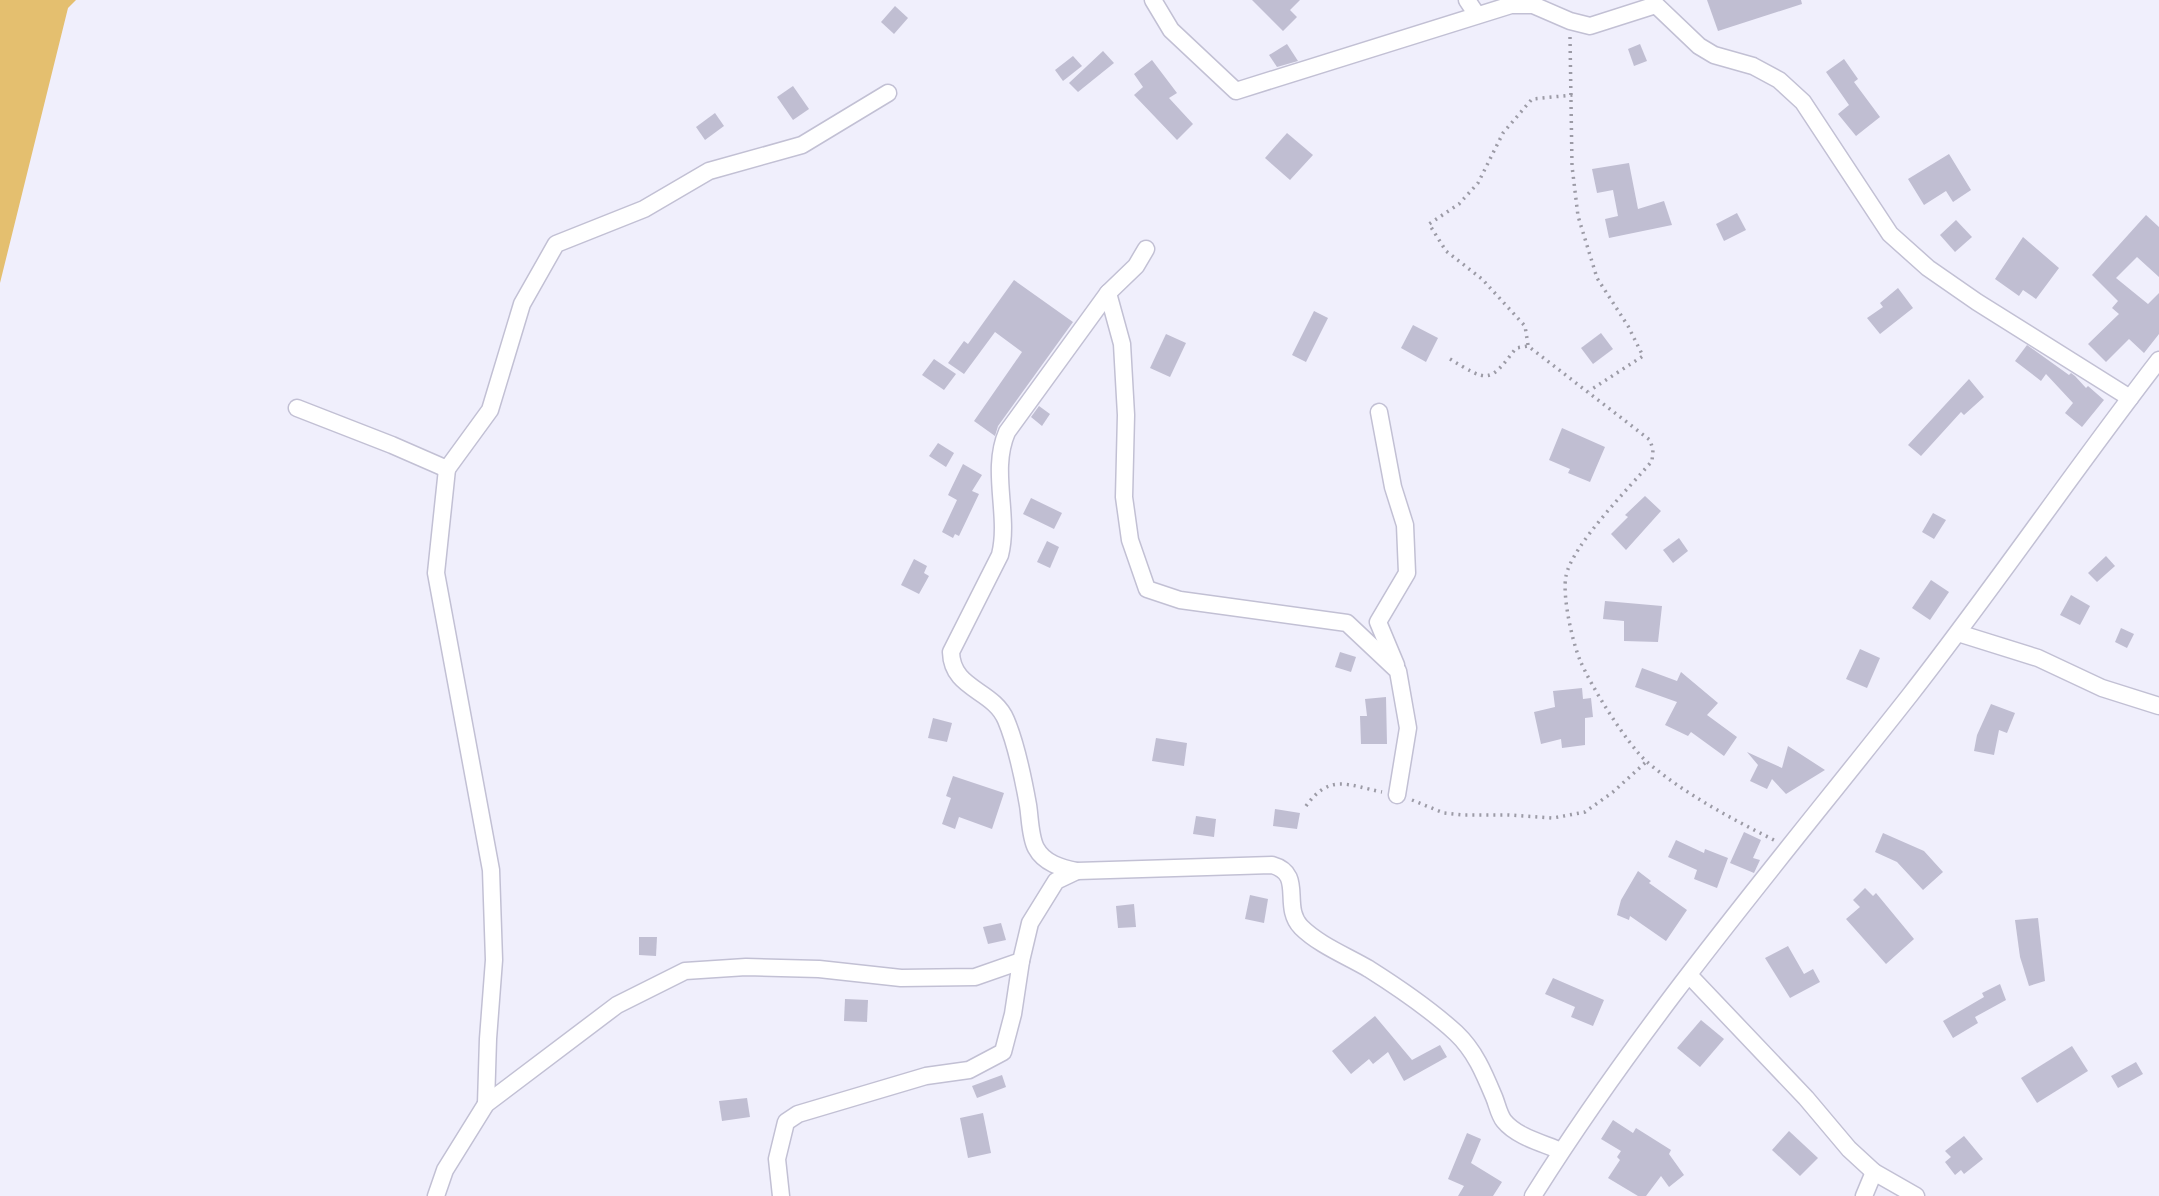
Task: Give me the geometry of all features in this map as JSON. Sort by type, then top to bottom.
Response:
[{"type":"street","points":[[1153,0],[1171,30],[1236,91],[1511,5],[1533,5],[1570,21],[1590,26],[1655,3],[1699,46],[1714,55],[1753,66],[1779,80],[1803,102],[1890,234],[1928,268],[2130,398]]},
{"type":"street","points":[[1467,0],[1477,15]]},
{"type":"street","points":[[486,1104],[494,960],[491,870],[436,573],[447,469],[490,410],[522,304],[556,244],[644,209],[709,171],[802,145],[888,93]]},
{"type":"street","points":[[1146,249],[1136,266],[1108,293],[1007,432],[1000,447],[999,462],[1003,541],[1000,555],[951,652],[951,664],[957,676],[998,706],[1007,721],[1024,784],[1035,847],[1047,860],[1061,869],[1077,871],[1272,865],[1283,868],[1289,876],[1297,922],[1307,933],[1371,971],[1440,1018],[1471,1049],[1504,1121],[1519,1133],[1561,1151]]},
{"type":"street","points":[[1108,293],[1122,344],[1126,415],[1124,497],[1130,540],[1147,589],[1180,600],[1347,623],[1398,671]]},
{"type":"street","points":[[1533,1196],[1561,1151],[1689,975],[1958,634],[2159,360]]},
{"type":"street","points":[[297,408],[447,469]]},
{"type":"street","points":[[1379,412],[1393,487],[1405,525],[1407,573],[1378,622],[1398,671],[1408,728],[1397,795]]},
{"type":"street","points":[[1958,634],[2038,658],[2102,688],[2159,706]]},
{"type":"street","points":[[781,1196],[777,1159],[786,1122],[798,1114],[926,1076],[969,1070],[1003,1052],[1030,923],[1056,881],[1077,871]]},
{"type":"street","points":[[436,1196],[445,1170],[486,1104],[617,1005],[685,971],[746,967],[819,969],[901,978],[975,978],[1021,961]]},
{"type":"street","points":[[1689,975],[1806,1098],[1849,1149],[1874,1172],[1916,1196]]},
{"type":"street","points":[[1864,1196],[1874,1172]]},
{"type":"path","points":[[1570,21],[1572,166],[1578,216],[1597,278],[1628,326],[1643,356],[1589,391]]},
{"type":"path","points":[[1573,95],[1532,99],[1503,133],[1478,183],[1459,204],[1429,224],[1446,251],[1482,279],[1525,326],[1528,346],[1650,440],[1653,450],[1651,461],[1575,553],[1565,577],[1568,617],[1580,660],[1616,723],[1646,761],[1709,806],[1790,848]]},
{"type":"path","points":[[1450,359],[1476,375],[1486,376],[1496,374],[1516,348],[1528,346]]},
{"type":"path","points":[[1306,806],[1317,791],[1328,785],[1338,784],[1397,795],[1444,813],[1553,818],[1585,812],[1613,793],[1646,761]]},
{"type":"shaded area","points":[[0,0],[76,0],[68,8],[0,283]]},
{"type":"building","points":[[1252,0],[1300,0],[1290,10],[1297,17],[1283,31]]},
{"type":"building","points":[[1707,0],[1801,0],[1802,4],[1718,31]]},
{"type":"building","points":[[895,6],[908,18],[894,34],[881,22]]},
{"type":"building","points":[[1287,44],[1298,61],[1277,67],[1269,55]]},
{"type":"building","points":[[1640,44],[1647,61],[1634,66],[1628,49]]},
{"type":"building","points":[[1103,51],[1114,63],[1078,92],[1069,83]]},
{"type":"building","points":[[1073,56],[1082,66],[1063,81],[1055,70]]},
{"type":"building","points":[[1844,59],[1858,79],[1854,82],[1880,117],[1856,136],[1838,114],[1849,105],[1826,72]]},
{"type":"building","points":[[1152,60],[1177,93],[1169,98],[1193,124],[1177,140],[1134,95],[1143,87],[1134,74]]},
{"type":"building","points":[[793,86],[809,109],[793,120],[777,97]]},
{"type":"building","points":[[715,113],[724,126],[705,140],[696,127]]},
{"type":"building","points":[[1287,133],[1313,155],[1290,180],[1265,158]]},
{"type":"building","points":[[1949,154],[1971,190],[1953,202],[1946,191],[1924,205],[1908,179]]},
{"type":"building","points":[[1629,163],[1638,209],[1664,201],[1672,225],[1609,238],[1605,219],[1618,216],[1613,190],[1597,193],[1592,169]]},
{"type":"building","points":[[1737,213],[1746,230],[1724,241],[1716,224]]},
{"type":"building","points":[[2146,215],[2159,227],[2159,277],[2137,257],[2116,278],[2148,304],[2159,293],[2159,334],[2144,353],[2129,339],[2106,362],[2088,344],[2119,314],[2112,308],[2118,301],[2092,275]]},
{"type":"building","points":[[1956,220],[1972,237],[1955,252],[1940,235]]},
{"type":"building","points":[[2023,237],[2059,268],[2036,299],[2023,290],[2019,296],[1995,279]]},
{"type":"building","points":[[1014,280],[1073,322],[998,426],[995,436],[974,421],[1022,352],[995,332],[964,374],[948,363],[964,341],[968,344]]},
{"type":"building","points":[[1898,288],[1913,308],[1880,334],[1867,318],[1883,307],[1880,303]]},
{"type":"building","points":[[1314,311],[1328,318],[1306,362],[1292,355]]},
{"type":"building","points":[[1413,325],[1438,338],[1426,362],[1401,348]]},
{"type":"building","points":[[1601,333],[1613,349],[1593,364],[1581,348]]},
{"type":"building","points":[[1166,334],[1186,343],[1170,377],[1150,368]]},
{"type":"building","points":[[2027,345],[2069,375],[2071,373],[2086,388],[2088,386],[2104,400],[2082,427],[2065,413],[2073,403],[2046,374],[2041,381],[2015,361]]},
{"type":"building","points":[[934,359],[956,374],[944,390],[922,375]]},
{"type":"building","points":[[1969,379],[1984,397],[1964,415],[1961,412],[1921,456],[1908,445]]},
{"type":"building","points":[[1039,406],[1050,414],[1042,426],[1031,417]]},
{"type":"building","points":[[1562,428],[1605,447],[1590,482],[1568,473],[1570,469],[1549,460]]},
{"type":"building","points":[[938,443],[954,453],[946,467],[929,456]]},
{"type":"building","points":[[963,464],[982,475],[972,491],[979,494],[959,536],[955,534],[953,538],[942,532],[957,500],[948,495]]},
{"type":"building","points":[[1645,496],[1661,511],[1626,550],[1611,534],[1628,517],[1625,515]]},
{"type":"building","points":[[1031,498],[1062,513],[1054,529],[1023,514]]},
{"type":"building","points":[[1933,513],[1946,520],[1934,539],[1922,532]]},
{"type":"building","points":[[1679,538],[1688,551],[1673,563],[1663,550]]},
{"type":"building","points":[[1047,541],[1059,547],[1050,568],[1037,562]]},
{"type":"building","points":[[2106,556],[2115,566],[2097,582],[2088,573]]},
{"type":"building","points":[[914,559],[927,566],[924,573],[929,576],[919,594],[901,585]]},
{"type":"building","points":[[1931,580],[1949,592],[1930,620],[1912,608]]},
{"type":"building","points":[[2071,595],[2090,606],[2080,625],[2060,615]]},
{"type":"building","points":[[1605,601],[1662,606],[1658,642],[1624,641],[1624,621],[1603,619]]},
{"type":"building","points":[[2121,628],[2134,634],[2127,648],[2115,642]]},
{"type":"building","points":[[1860,649],[1880,658],[1867,688],[1846,679]]},
{"type":"building","points":[[1340,652],[1356,657],[1351,672],[1335,667]]},
{"type":"building","points":[[1642,668],[1677,681],[1681,672],[1718,703],[1707,715],[1737,737],[1724,756],[1691,732],[1688,736],[1665,725],[1677,702],[1635,687]]},
{"type":"building","points":[[1582,688],[1583,699],[1591,698],[1593,717],[1585,718],[1585,745],[1562,748],[1561,739],[1541,744],[1534,712],[1555,707],[1553,691]]},
{"type":"building","points":[[1386,697],[1387,744],[1361,744],[1360,716],[1367,716],[1365,699]]},
{"type":"building","points":[[1991,704],[2015,713],[2007,733],[1999,730],[1994,755],[1974,751],[1977,735]]},
{"type":"building","points":[[933,718],[952,723],[947,742],[928,738]]},
{"type":"building","points":[[1156,738],[1187,743],[1184,766],[1152,761]]},
{"type":"building","points":[[1788,746],[1825,770],[1786,794],[1772,779],[1767,789],[1750,781],[1758,765],[1747,752],[1782,768]]},
{"type":"building","points":[[953,776],[1004,793],[992,829],[959,817],[955,829],[942,824],[951,798],[946,796]]},
{"type":"building","points":[[1275,809],[1300,813],[1297,829],[1273,826]]},
{"type":"building","points":[[1196,816],[1216,819],[1214,837],[1193,834]]},
{"type":"building","points":[[1744,832],[1761,840],[1753,858],[1760,860],[1754,873],[1730,863]]},
{"type":"building","points":[[1883,833],[1924,851],[1943,872],[1923,890],[1897,862],[1875,852]]},
{"type":"building","points":[[1676,840],[1704,853],[1705,849],[1728,858],[1717,888],[1694,879],[1697,870],[1668,857]]},
{"type":"building","points":[[1638,871],[1651,881],[1649,883],[1687,910],[1666,941],[1630,916],[1629,920],[1617,915],[1621,900]]},
{"type":"building","points":[[1865,888],[1873,896],[1876,893],[1914,939],[1886,964],[1846,919],[1860,907],[1853,900]]},
{"type":"building","points":[[1250,895],[1268,899],[1264,923],[1245,919]]},
{"type":"building","points":[[1134,904],[1136,927],[1118,928],[1116,906]]},
{"type":"building","points":[[2038,918],[2045,981],[2029,986],[2020,957],[2015,920]]},
{"type":"building","points":[[1001,923],[1006,940],[988,944],[983,927]]},
{"type":"building","points":[[639,937],[657,937],[656,956],[639,955]]},
{"type":"building","points":[[1788,946],[1804,974],[1813,969],[1820,982],[1790,998],[1765,958]]},
{"type":"building","points":[[1553,978],[1604,1000],[1593,1026],[1571,1017],[1575,1007],[1545,994]]},
{"type":"building","points":[[2000,984],[2006,1000],[1975,1017],[1978,1023],[1953,1038],[1943,1021],[1984,997],[1982,993]]},
{"type":"building","points":[[845,999],[868,1000],[867,1022],[844,1021]]},
{"type":"building","points":[[1375,1016],[1412,1060],[1440,1045],[1447,1057],[1404,1081],[1388,1052],[1373,1064],[1369,1059],[1351,1074],[1332,1051]]},
{"type":"building","points":[[1701,1020],[1724,1039],[1700,1067],[1677,1048]]},
{"type":"building","points":[[2072,1046],[2088,1071],[2037,1103],[2021,1078]]},
{"type":"building","points":[[2136,1062],[2143,1074],[2118,1088],[2111,1076]]},
{"type":"building","points":[[1002,1075],[1006,1087],[977,1098],[972,1086]]},
{"type":"building","points":[[747,1098],[750,1117],[722,1121],[719,1101]]},
{"type":"building","points":[[983,1113],[991,1153],[968,1158],[960,1118]]},
{"type":"building","points":[[1613,1120],[1633,1133],[1636,1128],[1671,1150],[1669,1154],[1684,1175],[1669,1187],[1661,1176],[1646,1196],[1638,1196],[1608,1178],[1620,1160],[1617,1157],[1621,1151],[1601,1139]]},
{"type":"building","points":[[1789,1131],[1818,1158],[1800,1176],[1772,1150]]},
{"type":"building","points":[[1467,1133],[1481,1139],[1471,1163],[1502,1182],[1493,1196],[1458,1196],[1464,1186],[1448,1179]]},
{"type":"building","points":[[1964,1136],[1983,1159],[1964,1174],[1961,1170],[1955,1175],[1945,1162],[1951,1157],[1945,1151]]}]
